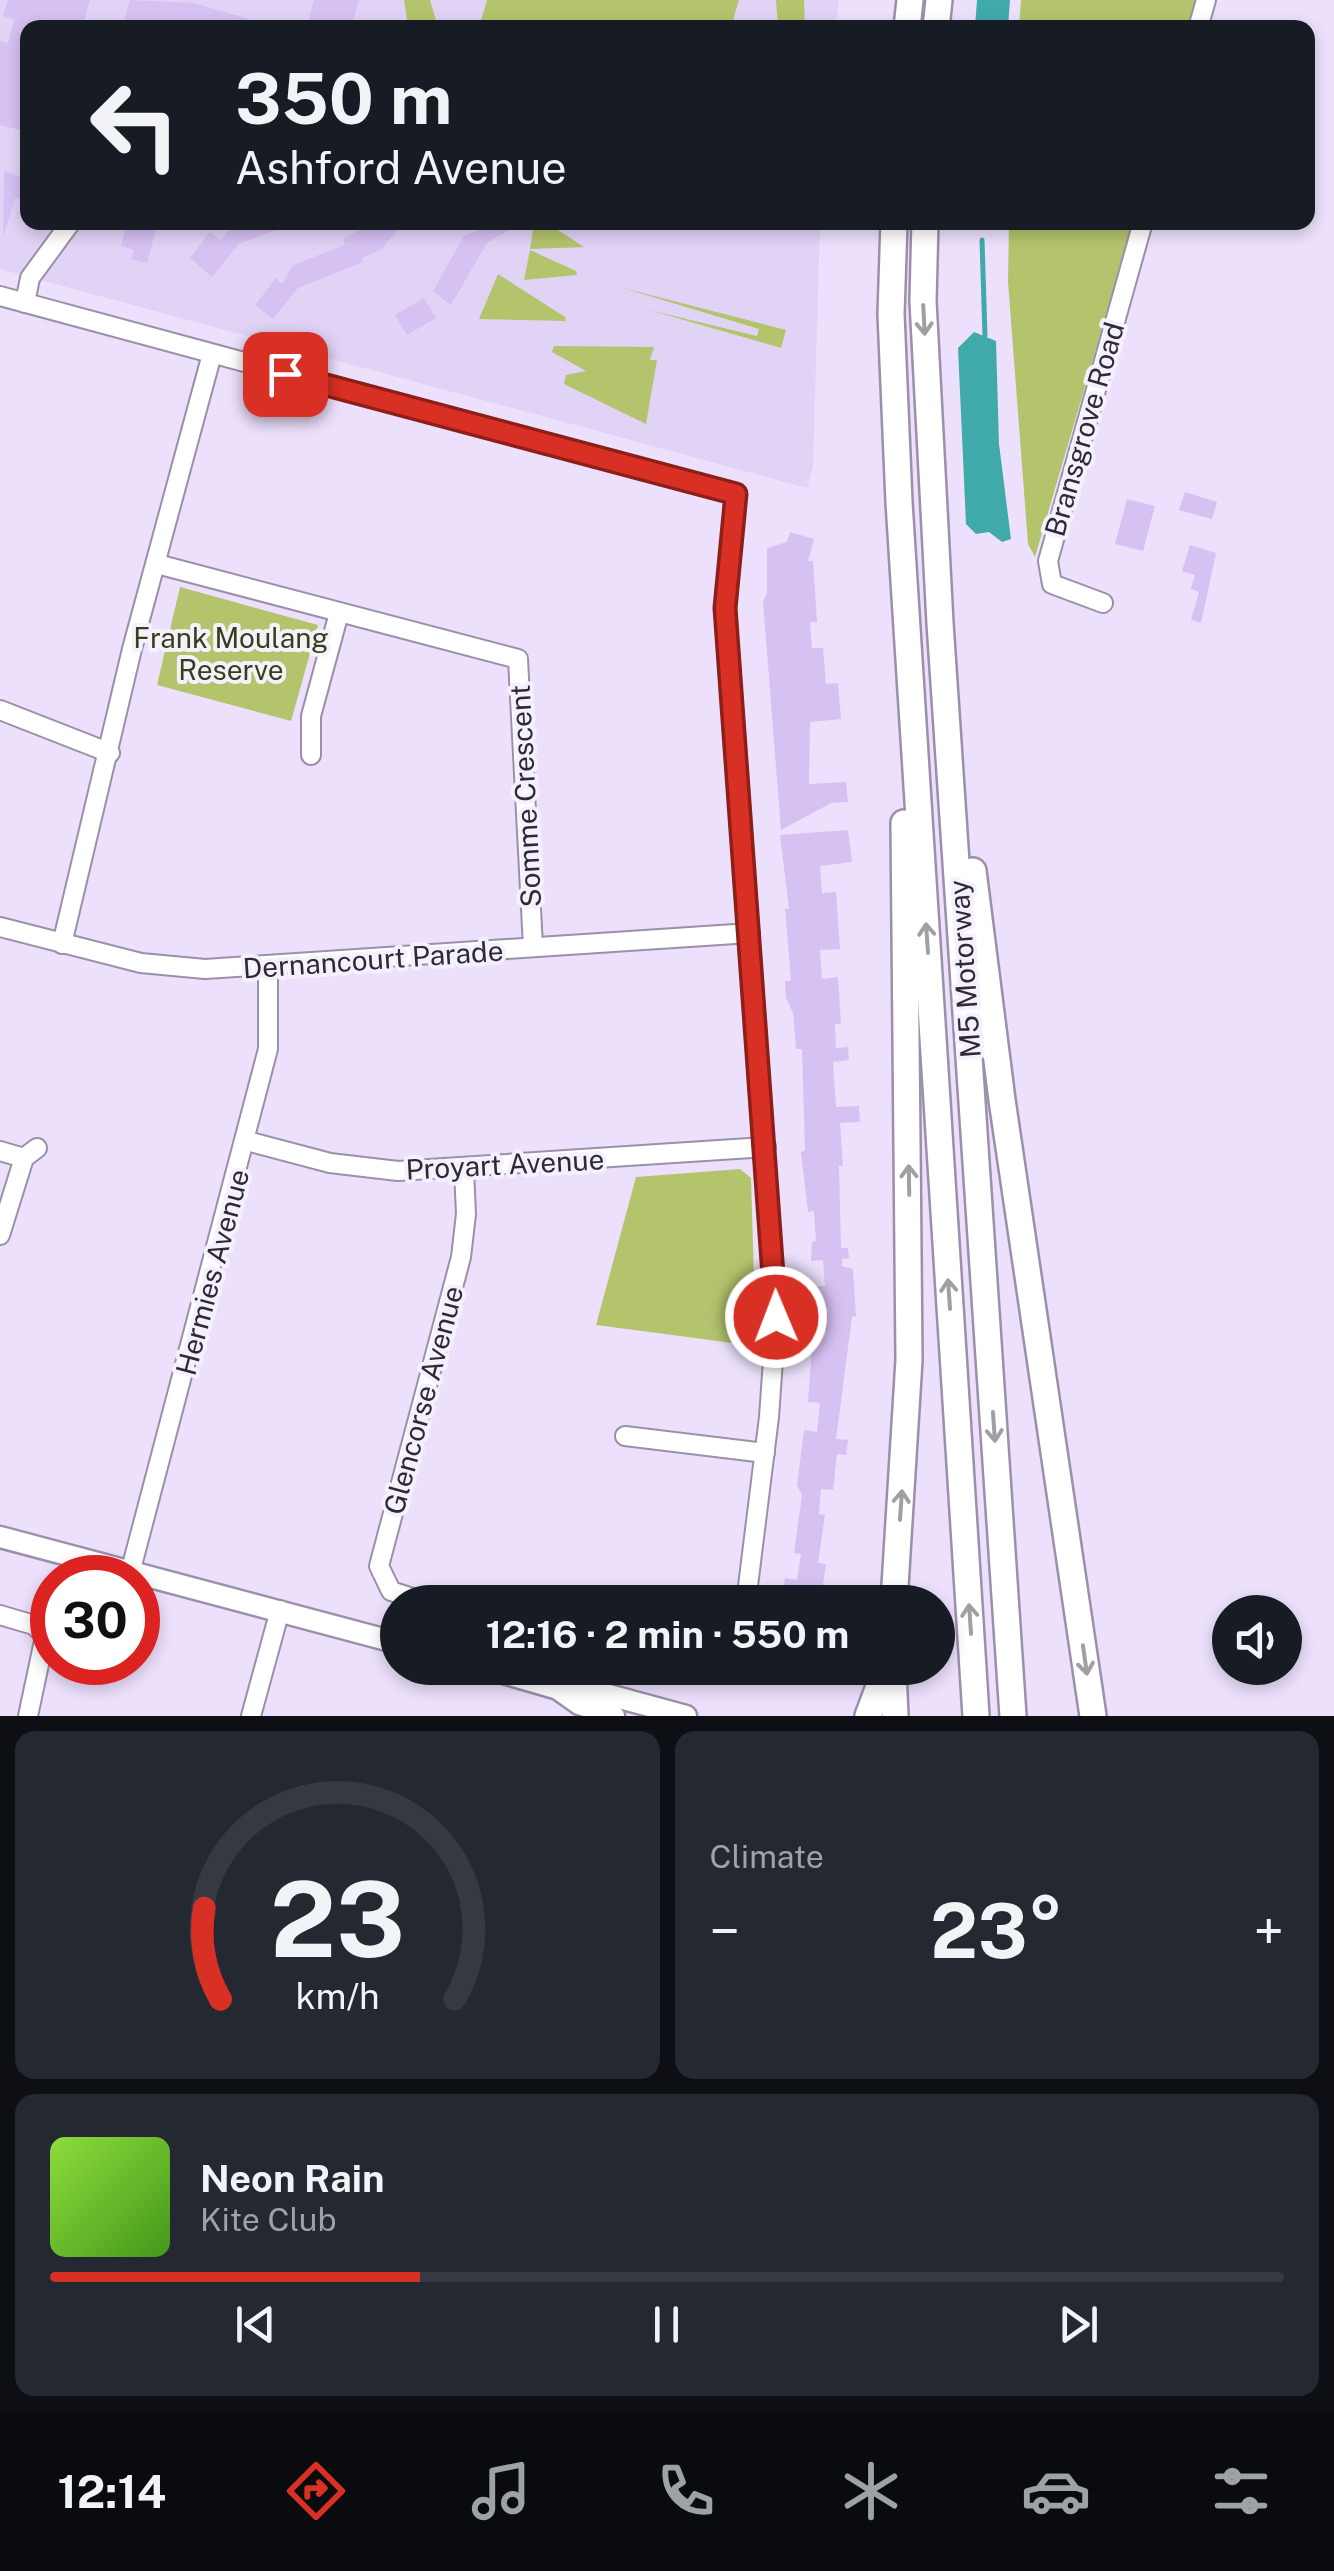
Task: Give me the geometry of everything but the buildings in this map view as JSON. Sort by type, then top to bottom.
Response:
[{"type":"highway","name":"M5 Motorway","points":[[894,230],[892,314],[899,502],[976,1716]]},
{"type":"highway","name":"M5 Motorway","points":[[925,230],[924,320],[940,623],[1013,1716]]},
{"type":"highway","points":[[895,1585],[910,1271],[899,502]]},
{"type":"highway","points":[[940,623],[993,1037],[1094,1716]]},
{"type":"highway","points":[[868,1716],[882,1685]]},
{"type":"highway","points":[[891,1685],[894,1716]]},
{"type":"main road","points":[[0,1537],[67,1555]]},
{"type":"main road","points":[[160,1580],[380,1638]]},
{"type":"main road","points":[[544,1685],[614,1716]]},
{"type":"main road","points":[[558,1689],[584,1688],[686,1716]]},
{"type":"street","points":[[25,303],[30,278],[65,230]]},
{"type":"street","name":"Bransgrove Road","points":[[1103,603],[1052,584],[1048,561],[1141,230]]},
{"type":"street","points":[[0,296],[736,494],[725,608],[776,1317],[765,1453],[748,1585]]},
{"type":"street","points":[[62,944],[212,354]]},
{"type":"street","name":"Somme Crescent","points":[[156,564],[518,659],[533,947]]},
{"type":"street","points":[[311,755],[311,716],[340,613]]},
{"type":"street","points":[[0,710],[110,753]]},
{"type":"street","name":"Dernancourt Parade","points":[[0,928],[173,967],[268,968],[750,933]]},
{"type":"street","name":"Hermies Avenue","points":[[135,1555],[247,1141],[268,1049],[268,968]]},
{"type":"street","name":"Proyart Avenue","points":[[247,1141],[330,1163],[398,1171],[464,1170],[766,1147]]},
{"type":"street","points":[[0,1151],[31,1153],[0,1235]]},
{"type":"street","name":"Glencorse Avenue","points":[[389,1585],[379,1566],[461,1257],[464,1170]]},
{"type":"street","points":[[625,1436],[765,1453]]},
{"type":"street","points":[[252,1716],[280,1610]]},
{"type":"street","points":[[0,1615],[41,1628],[46,1647],[28,1716]]},
{"type":"shaded area","points":[[0,0],[839,0],[836,20],[20,20],[20,230],[820,230],[813,466],[807,488],[0,269]]},
{"type":"shaded area","points":[[977,0],[1010,0],[1009,20],[976,20]]},
{"type":"shaded area","points":[[974,332],[996,341],[999,444],[1011,539],[1002,542],[989,532],[976,534],[966,524],[958,348]]},
{"type":"green space","points":[[404,0],[430,0],[436,20],[407,20]]},
{"type":"green space","points":[[487,0],[739,0],[733,20],[481,20]]},
{"type":"green space","points":[[776,0],[804,0],[805,20],[777,20]]},
{"type":"green space","points":[[1021,0],[1197,0],[1191,20],[1020,20]]},
{"type":"green space","points":[[533,230],[558,230],[584,247],[530,249]]},
{"type":"green space","points":[[1009,230],[1131,230],[1035,557],[1028,544],[1008,282]]},
{"type":"green space","points":[[530,250],[576,271],[577,275],[524,280]]},
{"type":"green space","points":[[498,274],[565,317],[566,321],[479,319]]},
{"type":"green space","points":[[623,288],[786,330],[781,348],[649,310],[757,336],[759,329]]},
{"type":"green space","points":[[554,346],[654,347],[650,360],[657,360],[646,424],[564,384],[566,375],[586,371],[552,352]]},
{"type":"green space","name":"Frank Moulang Reserve","points":[[180,587],[318,625],[291,721],[157,685]]},
{"type":"green space","points":[[740,1169],[751,1178],[756,1346],[596,1325],[636,1177]]},
{"type":"waterway","points":[[982,240],[985,336]]},
{"type":"route","points":[[285,374],[736,494],[725,608],[774,1244],[776,1317]]}]
